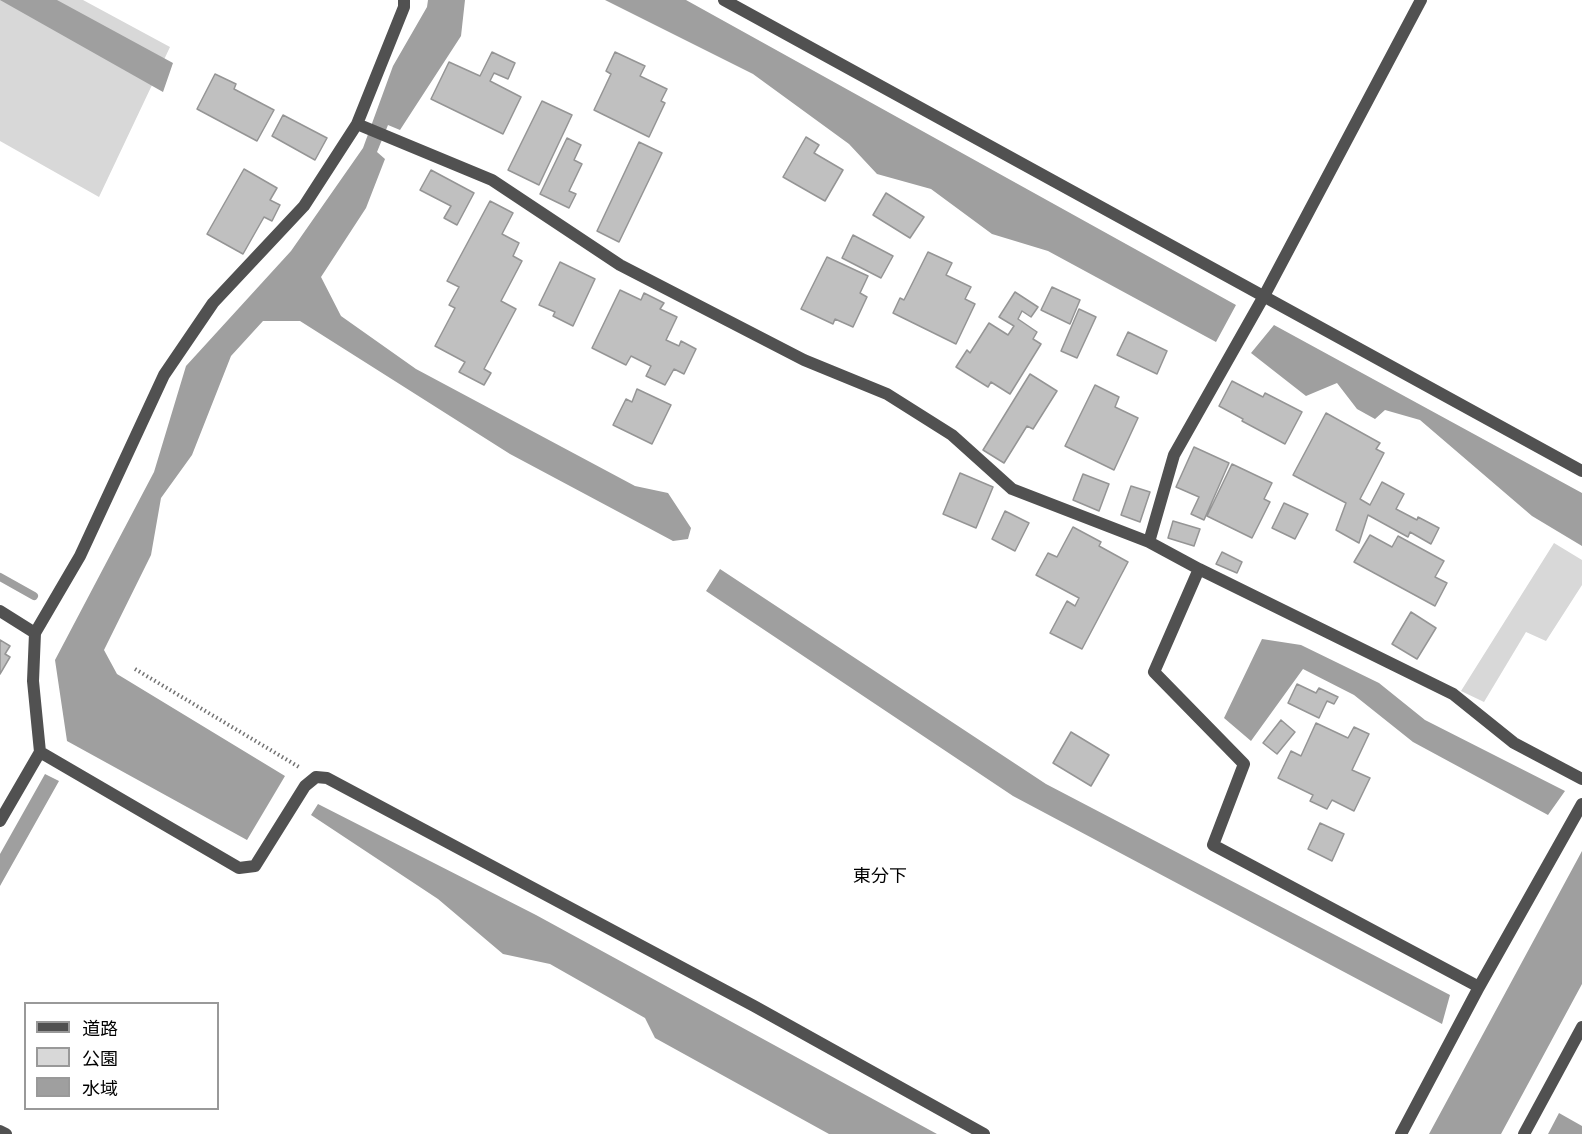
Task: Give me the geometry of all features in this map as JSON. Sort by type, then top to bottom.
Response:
[{"type":"street","points":[[0,821],[40,752],[33,681],[35,633],[80,556],[164,375],[213,303],[304,206],[362,127],[404,8],[404,0]]},
{"type":"street","points":[[724,0],[1582,471]]},
{"type":"street","points":[[1149,542],[1174,455],[1264,296],[1421,0]]},
{"type":"street","points":[[362,127],[492,180],[620,265],[804,360],[887,394],[952,435],[1012,489],[1149,542],[1453,694],[1514,742],[1582,779]]},
{"type":"street","points":[[1199,569],[1154,672],[1244,764],[1213,845],[1479,987]]},
{"type":"street","points":[[0,610],[35,633]]},
{"type":"street","points":[[40,752],[238,868],[255,866],[305,786],[316,777],[327,778],[743,1001],[984,1134]]},
{"type":"street","points":[[1401,1134],[1479,987],[1582,804]]},
{"type":"street","points":[[1524,1134],[1582,1026]]},
{"type":"street","points":[[0,1131],[6,1134]]},
{"type":"path","points":[[135,669],[316,777]]},
{"type":"green space","points":[[0,0],[83,0],[170,47],[99,197],[0,141]]},
{"type":"green space","points":[[1554,543],[1582,560],[1582,585],[1546,641],[1526,632],[1484,702],[1461,691]]},
{"type":"water","points":[[0,0],[57,0],[173,63],[163,92]]},
{"type":"water","points":[[428,0],[465,0],[461,36],[400,130],[388,125],[377,152],[385,159],[366,208],[321,277],[341,316],[416,369],[635,486],[668,493],[691,528],[688,539],[673,541],[510,454],[300,321],[263,321],[231,356],[192,455],[161,498],[151,555],[104,650],[117,674],[285,776],[247,840],[67,741],[55,660],[154,472],[186,366],[291,251],[363,148],[393,66],[427,7]]},
{"type":"water","points":[[605,0],[686,0],[1236,305],[1216,342],[1048,251],[992,234],[931,189],[877,174],[849,144],[753,74]]},
{"type":"water","points":[[1274,325],[1582,493],[1582,546],[1532,516],[1420,420],[1385,410],[1375,419],[1357,409],[1337,383],[1306,396],[1251,353]]},
{"type":"water","points":[[720,569],[1046,784],[1450,995],[1442,1024],[1013,796],[706,591]]},
{"type":"water","points":[[1262,639],[1301,645],[1379,683],[1425,720],[1565,791],[1548,815],[1413,742],[1354,695],[1303,669],[1251,741],[1224,718]]},
{"type":"water","points":[[45,774],[59,781],[0,886],[0,854]]},
{"type":"water","points":[[318,804],[536,915],[937,1134],[829,1134],[655,1038],[645,1018],[550,964],[503,954],[438,899],[311,815]]},
{"type":"water","points":[[1582,851],[1582,984],[1501,1134],[1429,1134]]},
{"type":"water","points":[[1559,1113],[1582,1126],[1582,1134],[1548,1134]]},
{"type":"building","points":[[492,52],[515,63],[508,79],[494,73],[490,81],[521,97],[503,134],[431,99],[449,62],[480,76]]},
{"type":"building","points":[[615,52],[645,66],[640,76],[667,89],[661,101],[665,103],[649,137],[594,110],[611,74],[606,71]]},
{"type":"building","points":[[215,74],[236,84],[234,89],[274,110],[257,141],[197,109]]},
{"type":"building","points":[[542,101],[572,115],[539,185],[508,170]]},
{"type":"building","points":[[283,115],[327,138],[315,160],[272,136]]},
{"type":"building","points":[[806,137],[819,145],[814,153],[843,170],[825,201],[783,177]]},
{"type":"building","points":[[567,138],[581,145],[574,160],[582,164],[569,191],[576,194],[569,208],[540,194]]},
{"type":"building","points":[[639,142],[662,153],[619,242],[597,231]]},
{"type":"building","points":[[244,169],[277,188],[270,200],[280,205],[272,221],[264,217],[243,254],[207,234]]},
{"type":"building","points":[[431,170],[474,193],[457,225],[444,218],[451,206],[420,190]]},
{"type":"building","points":[[886,193],[924,217],[910,238],[873,215]]},
{"type":"building","points":[[490,201],[513,213],[502,234],[519,243],[513,256],[522,261],[501,301],[516,309],[484,369],[491,373],[484,385],[459,372],[465,362],[435,346],[455,308],[449,305],[459,287],[447,281]]},
{"type":"building","points":[[853,235],[893,256],[881,278],[842,258]]},
{"type":"building","points":[[928,252],[952,263],[946,275],[971,287],[965,299],[975,304],[956,344],[893,313],[900,298],[904,300]]},
{"type":"building","points":[[827,257],[868,276],[860,293],[867,297],[853,327],[835,319],[833,324],[801,309]]},
{"type":"building","points":[[560,262],[595,279],[573,326],[553,316],[555,312],[539,305]]},
{"type":"building","points":[[1052,287],[1080,300],[1070,324],[1041,310]]},
{"type":"building","points":[[620,290],[641,300],[644,293],[664,303],[660,309],[677,317],[666,340],[679,346],[681,341],[696,349],[684,374],[674,369],[665,385],[646,376],[651,366],[631,356],[626,365],[592,348]]},
{"type":"building","points":[[1015,292],[1038,307],[1031,317],[1022,311],[1018,319],[1037,332],[1033,339],[1041,344],[1010,394],[991,382],[988,387],[956,367],[967,350],[970,353],[989,323],[1008,335],[1014,326],[999,317]]},
{"type":"building","points":[[1079,309],[1096,317],[1077,358],[1061,351]]},
{"type":"building","points":[[1128,332],[1167,351],[1157,374],[1117,355]]},
{"type":"building","points":[[1030,374],[1057,391],[1033,429],[1027,426],[1004,463],[983,450]]},
{"type":"building","points":[[1232,381],[1263,397],[1265,393],[1302,412],[1285,444],[1219,406]]},
{"type":"building","points":[[1095,385],[1119,397],[1115,407],[1138,418],[1114,470],[1065,446]]},
{"type":"building","points":[[637,389],[671,405],[652,444],[613,425],[626,399],[632,402]]},
{"type":"building","points":[[1326,413],[1380,443],[1376,449],[1384,453],[1360,499],[1370,505],[1382,482],[1404,494],[1396,509],[1439,528],[1431,544],[1410,532],[1408,537],[1368,515],[1359,543],[1336,530],[1346,503],[1293,475]]},
{"type":"building","points":[[1194,447],[1229,463],[1204,520],[1191,514],[1199,497],[1176,487]]},
{"type":"building","points":[[1232,464],[1272,483],[1264,499],[1270,502],[1252,538],[1207,516]]},
{"type":"building","points":[[960,473],[993,487],[976,528],[943,514]]},
{"type":"building","points":[[1083,474],[1109,484],[1099,511],[1073,500]]},
{"type":"building","points":[[1131,486],[1150,492],[1140,522],[1121,515]]},
{"type":"building","points":[[1284,503],[1308,514],[1295,539],[1272,528]]},
{"type":"building","points":[[1005,511],[1029,523],[1015,551],[992,539]]},
{"type":"building","points":[[1173,521],[1200,529],[1194,546],[1168,538]]},
{"type":"building","points":[[1073,527],[1101,542],[1099,546],[1128,562],[1082,649],[1050,633],[1067,601],[1075,606],[1079,598],[1036,575],[1048,553],[1057,557]]},
{"type":"building","points":[[1370,535],[1392,547],[1398,536],[1444,561],[1435,577],[1447,583],[1435,606],[1354,562]]},
{"type":"building","points":[[1222,552],[1242,562],[1237,573],[1216,564]]},
{"type":"building","points":[[1411,612],[1436,628],[1417,659],[1392,644]]},
{"type":"building","points":[[0,640],[10,646],[5,654],[10,657],[0,674]]},
{"type":"building","points":[[1297,684],[1316,693],[1319,688],[1338,697],[1334,704],[1327,701],[1319,718],[1288,703]]},
{"type":"building","points":[[1281,720],[1295,732],[1277,754],[1263,743]]},
{"type":"building","points":[[1316,723],[1348,738],[1354,727],[1369,734],[1352,770],[1370,778],[1354,811],[1332,800],[1327,809],[1310,801],[1313,795],[1278,778],[1291,751],[1301,756]]},
{"type":"building","points":[[1071,732],[1109,755],[1091,786],[1053,763]]},
{"type":"building","points":[[1320,823],[1344,834],[1332,861],[1308,849]]},
{"type":"waterway","points":[[0,577],[34,596]]},
{"type":"district","name":"東分下","points":[[880,877]]}]
